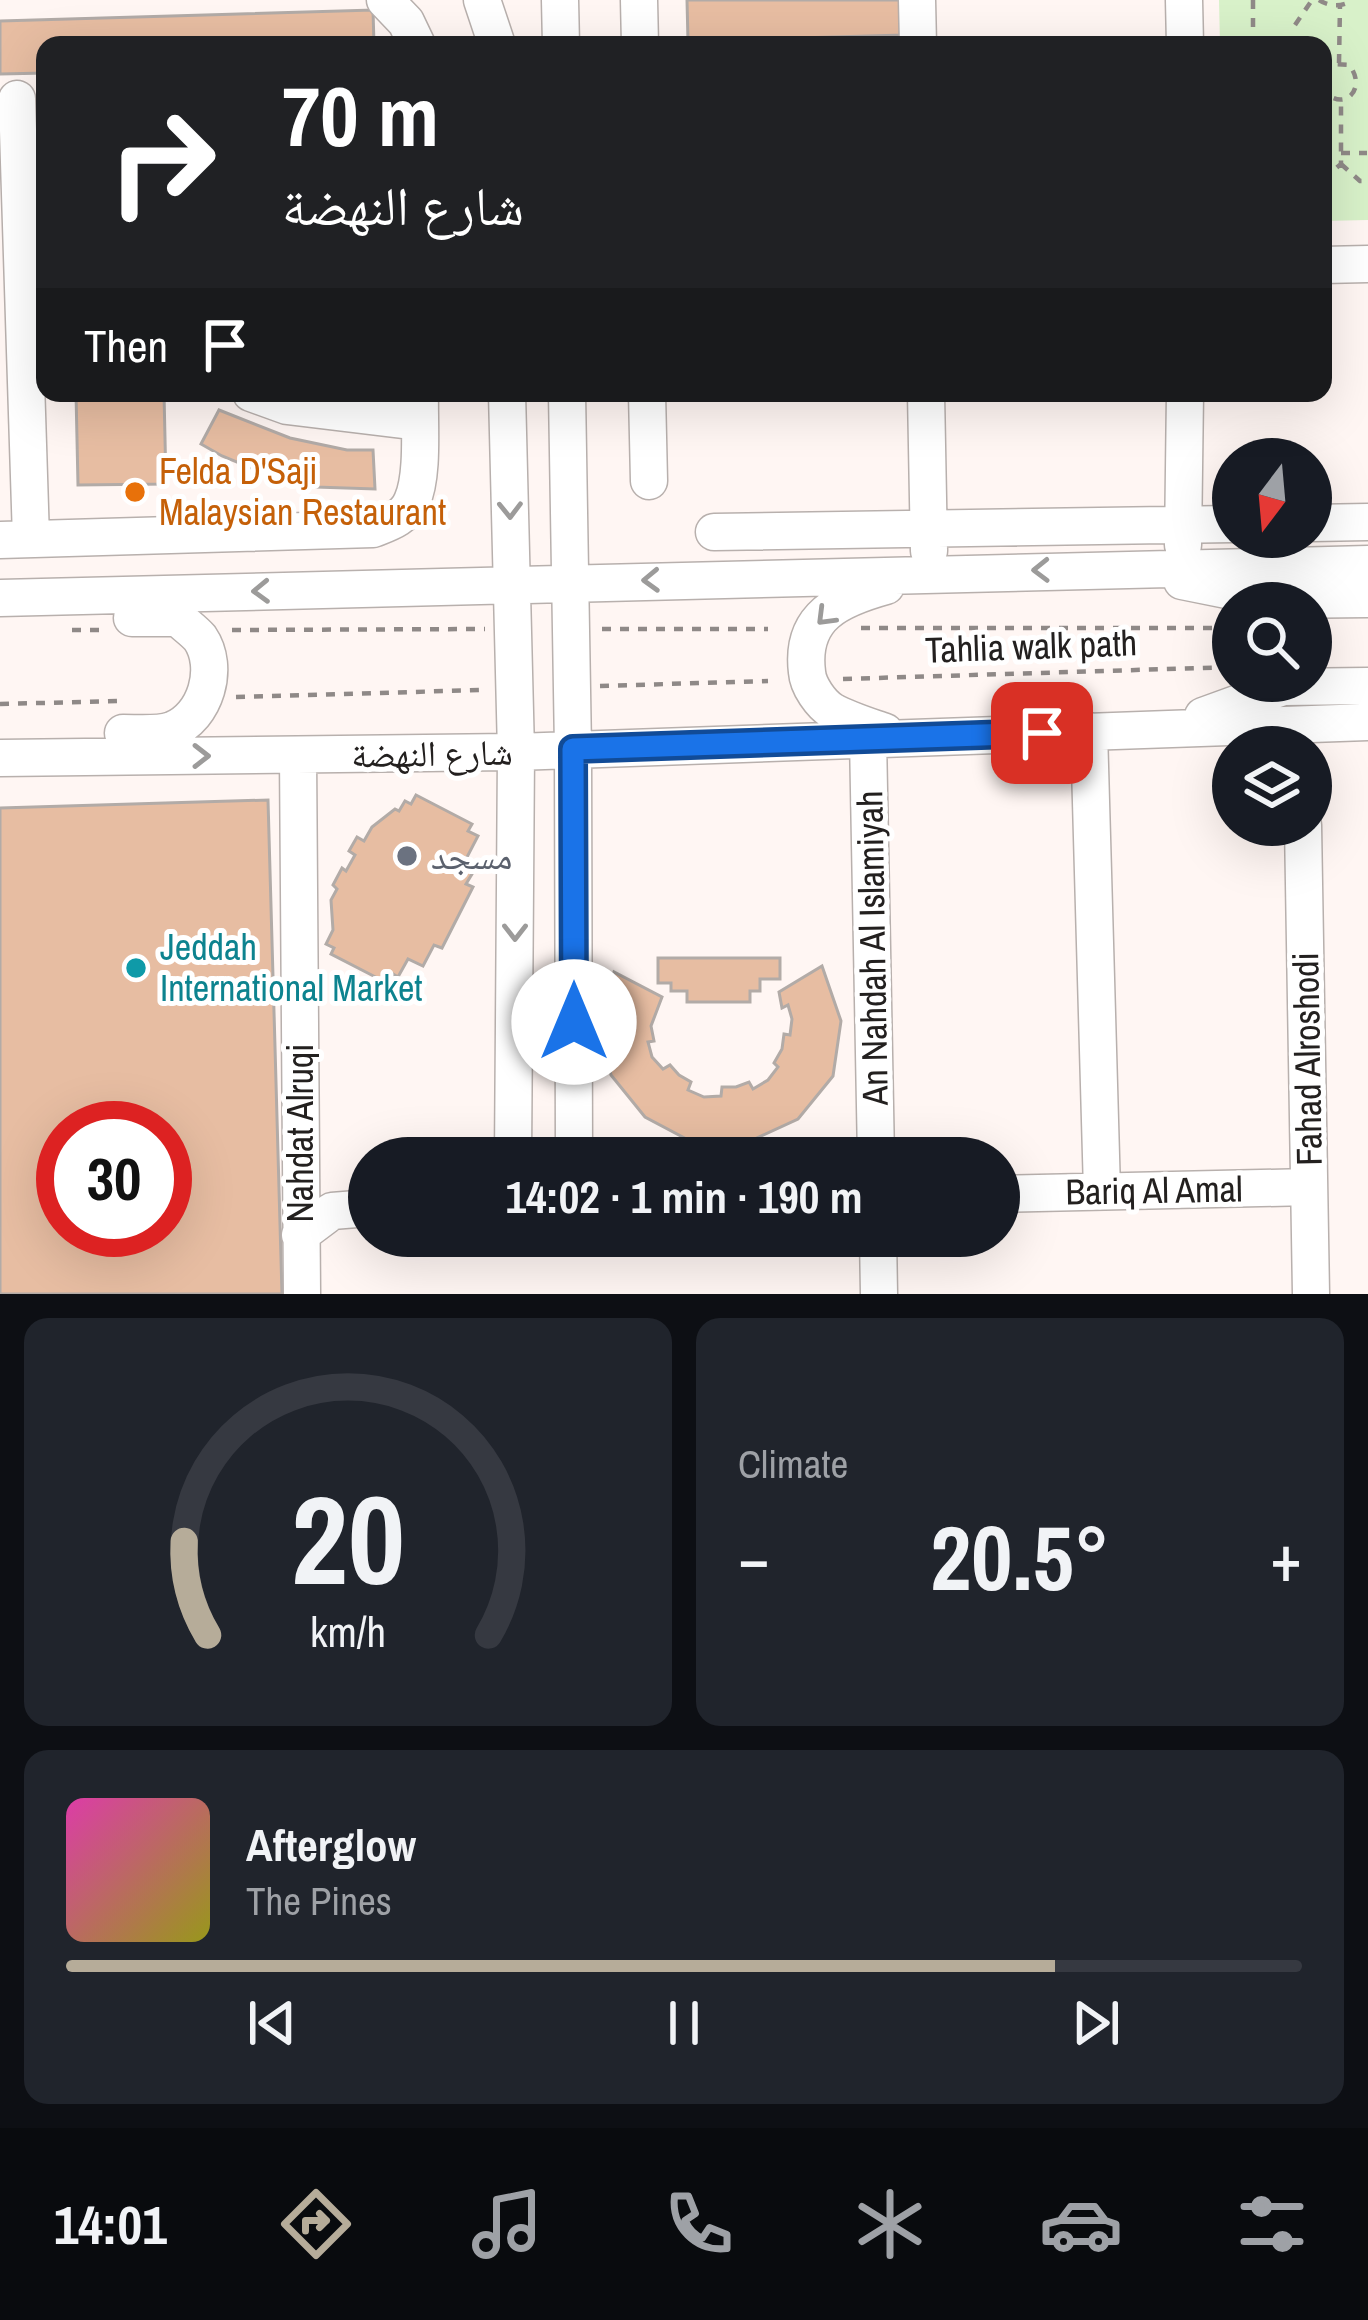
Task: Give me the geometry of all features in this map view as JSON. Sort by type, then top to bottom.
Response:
[{"type":"street","points":[[385,0],[413,36]]},
{"type":"street","points":[[482,0],[495,36]]},
{"type":"street","points":[[498,36],[499,0]]},
{"type":"street","points":[[560,0],[561,36]]},
{"type":"street","points":[[640,0],[640,36]]},
{"type":"street","points":[[917,0],[918,36]]},
{"type":"street","points":[[1184,0],[1185,36]]},
{"type":"street","points":[[21,98],[34,315],[16,539],[373,529],[397,520],[412,502],[418,475],[420,407],[286,406],[275,402]]},
{"type":"street","points":[[1332,265],[1368,264]]},
{"type":"street","points":[[499,402],[512,584],[516,752],[513,1137]]},
{"type":"street","points":[[567,402],[575,607],[574,1137]]},
{"type":"street","points":[[647,402],[649,481]]},
{"type":"street","points":[[926,402],[930,573]]},
{"type":"street","points":[[1184,402],[1185,566]]},
{"type":"street","points":[[1332,523],[1368,522]]},
{"type":"street","points":[[714,532],[1212,524]]},
{"type":"street","points":[[0,598],[512,584],[575,607],[930,573],[1368,563]]},
{"type":"street","points":[[1122,568],[1276,600],[1368,599]]},
{"type":"street","points":[[884,738],[828,708],[807,680],[805,646],[811,628],[845,598],[930,573]]},
{"type":"street","points":[[0,616],[178,618],[201,640],[209,668],[205,698],[190,719],[170,731],[0,740]]},
{"type":"street","points":[[1172,728],[1283,687],[1368,686]]},
{"type":"street","name":"شارع النهضة","points":[[1332,729],[1368,722]]},
{"type":"street","name":"شارع النهضة","points":[[0,758],[516,752],[573,739],[1212,730]]},
{"type":"street","points":[[1090,731],[1102,1191]]},
{"type":"street","name":"An Nahdah Al Islamiyah","points":[[876,1137],[884,738]]},
{"type":"street","name":"Nahdat Alruqi","points":[[298,755],[302,1294]]},
{"type":"street","name":"Fahad Alroshodi","points":[[1303,846],[1311,1294]]},
{"type":"street","name":"Bariq Al Amal","points":[[1020,1193],[1309,1186]]},
{"type":"street","points":[[301,1235],[332,1211],[348,1210]]},
{"type":"street","points":[[878,1257],[879,1294]]},
{"type":"path","points":[[1252,36],[1253,0]]},
{"type":"path","points":[[1295,25],[1316,0],[1340,5],[1353,0]]},
{"type":"path","points":[[1332,49],[1340,5]]},
{"type":"path","points":[[1332,66],[1353,68],[1358,82],[1352,95],[1332,98]]},
{"type":"path","points":[[1358,82],[1368,82]]},
{"type":"path","points":[[1341,100],[1341,164],[1360,181],[1368,181]]},
{"type":"path","points":[[1341,153],[1367,153]]},
{"type":"path","points":[[1332,172],[1341,164]]},
{"type":"path","points":[[575,607],[768,628]]},
{"type":"path","name":"Tahlia walk path","points":[[854,628],[1212,628]]},
{"type":"path","points":[[232,629],[486,629]]},
{"type":"path","name":"Tahlia walk path","points":[[830,680],[1212,668]]},
{"type":"path","points":[[594,687],[768,682]]},
{"type":"path","points":[[236,697],[482,690]]},
{"type":"path","points":[[0,704],[130,700]]},
{"type":"green space","points":[[1219,0],[1368,0],[1368,220],[1332,221],[1332,36],[1220,36]]},
{"type":"building","points":[[687,0],[903,0],[904,35],[688,36]]},
{"type":"building","points":[[373,10],[374,36],[36,36],[36,73],[0,74],[0,21]]},
{"type":"building","points":[[76,402],[164,402],[166,484],[78,485]]},
{"type":"building","points":[[219,410],[290,438],[347,450],[373,450],[375,489],[315,487],[278,479],[222,456],[201,444]]},
{"type":"building","points":[[416,795],[472,824],[468,831],[478,836],[466,859],[472,874],[466,884],[473,887],[442,948],[434,945],[423,966],[408,959],[389,984],[331,954],[334,948],[326,944],[333,930],[331,900],[337,889],[333,885],[355,855],[349,851],[357,837],[364,841],[372,827],[395,809],[399,811],[405,801],[411,804]]},
{"type":"building","name":"Jeddah International Market","points":[[268,800],[282,1294],[0,1294],[0,808]]},
{"type":"building","points":[[658,958],[780,958],[780,979],[760,979],[760,991],[750,991],[750,1002],[687,1002],[687,991],[671,991],[671,983],[658,983]]},
{"type":"building","points":[[822,966],[841,1021],[833,1076],[798,1119],[759,1137],[683,1137],[645,1117],[611,1075],[599,1023],[614,972],[662,997],[651,1026],[654,1041],[648,1042],[652,1057],[663,1069],[670,1065],[691,1082],[688,1090],[704,1097],[721,1096],[722,1087],[749,1082],[753,1089],[778,1067],[774,1063],[784,1034],[790,1035],[792,1019],[788,1005],[782,1008],[779,992]]},
{"type":"place","name":"Felda D'Saji Malaysian Restaurant","points":[[135,492]]},
{"type":"place","name":"مسجد","points":[[407,856]]},
{"type":"place","name":"Jeddah International Market","points":[[136,968]]},
{"type":"route","points":[[574,1022],[573,749],[1042,733]]}]
